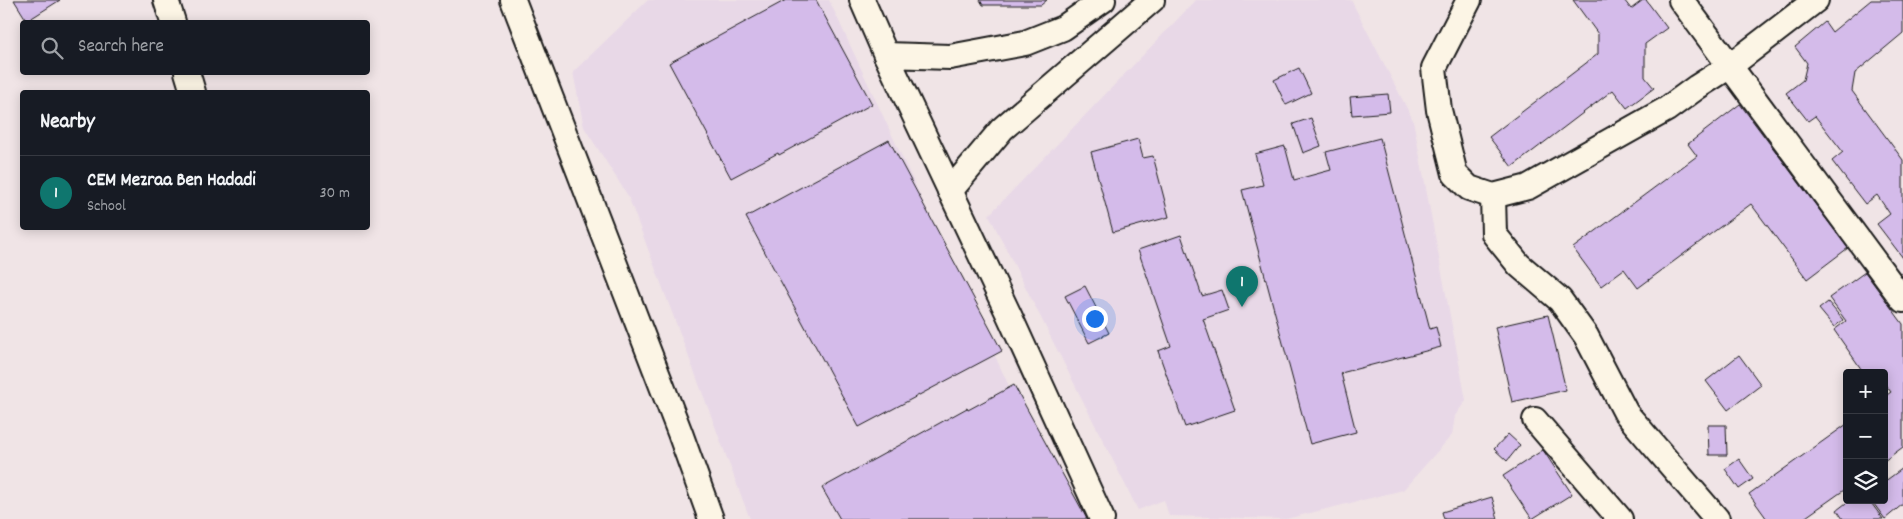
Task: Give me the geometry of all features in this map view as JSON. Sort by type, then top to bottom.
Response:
[{"type":"street","points":[[166,0],[172,20]]},
{"type":"street","points":[[513,0],[680,433],[711,519]]},
{"type":"street","points":[[862,0],[1102,519]]},
{"type":"street","points":[[886,55],[950,57],[1025,43],[1063,28],[1103,0]]},
{"type":"street","points":[[950,191],[1002,129],[1152,0]]},
{"type":"street","points":[[1469,0],[1434,68],[1440,110],[1455,174],[1469,188],[1493,196],[1528,187],[1667,110],[1697,87],[1730,66],[1816,0]]},
{"type":"street","points":[[1682,0],[1903,300]]},
{"type":"street","points":[[188,75],[192,90]]},
{"type":"street","points":[[1493,196],[1494,234],[1519,265],[1560,300],[1586,336],[1626,413],[1717,519]]},
{"type":"street","points":[[1535,420],[1620,519]]},
{"type":"shaded area","points":[[648,0],[829,0],[1071,519],[750,519],[628,196],[584,127],[573,72]]},
{"type":"shaded area","points":[[1196,0],[1351,0],[1413,120],[1466,400],[1455,416],[1452,435],[1403,490],[1286,519],[1169,516],[1164,500],[1138,510],[989,215]]},
{"type":"building","points":[[14,0],[60,0],[29,20],[26,20]]},
{"type":"building","points":[[786,0],[816,0],[872,104],[779,155],[778,153],[731,178],[669,63]]},
{"type":"building","points":[[980,0],[1047,0],[1041,5],[983,5]]},
{"type":"building","points":[[1573,0],[1624,0],[1631,9],[1643,0],[1646,0],[1667,28],[1645,44],[1645,77],[1654,88],[1627,108],[1613,90],[1512,167],[1489,137],[1598,54],[1598,34]]},
{"type":"building","points":[[1871,0],[1903,0],[1903,33],[1855,73],[1852,91],[1903,160],[1903,258],[1877,224],[1890,214],[1877,195],[1865,204],[1832,161],[1843,152],[1815,116],[1808,121],[1786,93],[1803,80],[1807,63],[1795,47],[1825,22],[1832,32]]},
{"type":"building","points":[[1299,68],[1311,93],[1286,105],[1274,80]]},
{"type":"building","points":[[1388,94],[1390,112],[1352,115],[1350,97]]},
{"type":"building","points":[[1740,104],[1848,248],[1807,279],[1751,204],[1638,288],[1624,269],[1601,286],[1573,248],[1697,156],[1688,144]]},
{"type":"building","points":[[1311,118],[1321,146],[1303,153],[1293,124]]},
{"type":"building","points":[[1380,138],[1430,329],[1436,327],[1441,347],[1341,373],[1356,432],[1310,444],[1242,190],[1263,185],[1255,154],[1285,146],[1294,180],[1331,170],[1326,152]]},
{"type":"building","points":[[1138,139],[1143,158],[1153,156],[1169,217],[1113,232],[1091,152]]},
{"type":"building","points":[[889,140],[1002,351],[859,427],[746,217]]},
{"type":"building","points":[[1181,235],[1202,296],[1222,290],[1229,310],[1203,319],[1235,410],[1185,427],[1158,351],[1171,346],[1138,250]]},
{"type":"building","points":[[1865,272],[1903,324],[1903,447],[1888,458],[1888,394],[1891,392],[1888,388],[1888,369],[1861,369],[1834,330],[1846,321],[1829,298]]},
{"type":"building","points":[[1085,286],[1109,333],[1089,343],[1065,296]]},
{"type":"building","points":[[1828,302],[1843,320],[1834,327],[1819,309]]},
{"type":"building","points":[[1548,315],[1566,390],[1512,402],[1495,327]]},
{"type":"building","points":[[1739,355],[1761,385],[1728,410],[1706,381]]},
{"type":"building","points":[[1014,385],[1087,519],[840,519],[822,488],[967,408],[968,410]]},
{"type":"building","points":[[1708,425],[1726,425],[1727,455],[1709,455]]},
{"type":"building","points":[[1843,427],[1843,491],[1803,519],[1767,519],[1749,494]]},
{"type":"building","points":[[1508,434],[1520,445],[1507,461],[1494,449]]},
{"type":"building","points":[[1543,450],[1572,494],[1532,519],[1503,476]]},
{"type":"building","points":[[1739,459],[1753,479],[1739,489],[1725,469]]},
{"type":"building","points":[[1903,468],[1903,504],[1885,519],[1874,504],[1888,504],[1888,479]]},
{"type":"building","points":[[1492,497],[1498,519],[1444,519],[1442,512]]},
{"type":"building","points":[[1845,504],[1872,504],[1883,519],[1843,519],[1837,510]]},
{"type":"place","name":"CEM Mezraa Ben Hadadi","points":[[1242,307]]}]
